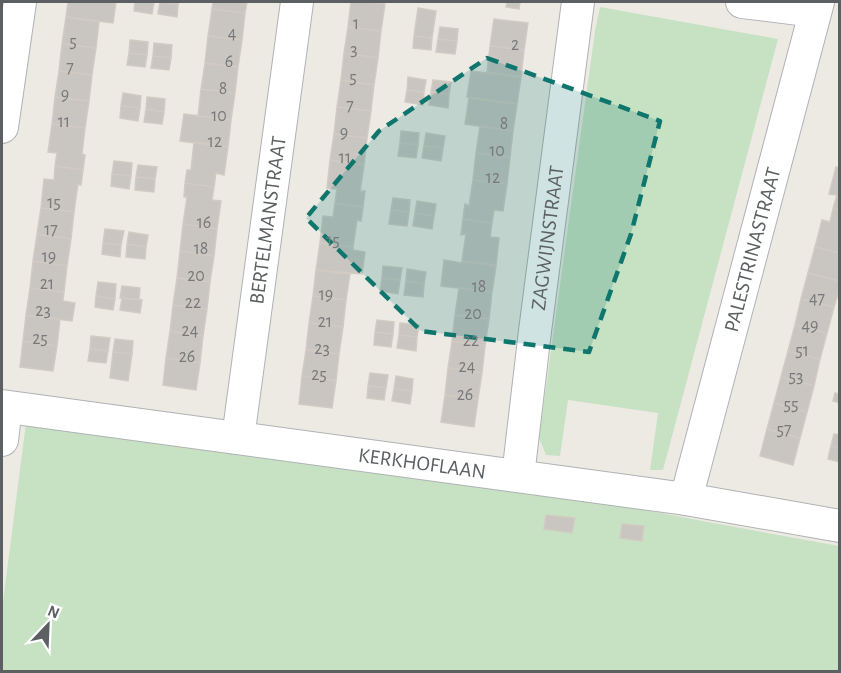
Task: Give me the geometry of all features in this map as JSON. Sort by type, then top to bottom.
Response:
[{"type":"street","points":[[2,127],[20,2]]},
{"type":"street","name":"BERTELMANSTRAAT","points":[[238,438],[297,2]]},
{"type":"street","name":"ZAGWIJNSTRAAT","points":[[518,476],[578,2]]},
{"type":"street","points":[[742,2],[817,6]]},
{"type":"street","name":"PALESTRINASTRAAT","points":[[686,499],[817,6]]},
{"type":"street","points":[[2,440],[4,407]]},
{"type":"street","name":"KERKHOFLAAN","points":[[4,407],[686,499],[840,526]]},
{"type":"highlighted area","points":[[487,58],[660,121],[631,234],[589,352],[421,331],[306,218],[379,131]]},
{"type":"green space","points":[[600,7],[778,39],[663,470],[650,470],[658,413],[568,400],[560,456],[546,455],[539,438]]},
{"type":"green space","points":[[26,423],[620,505],[839,546],[839,671],[2,672],[2,609]]},
{"type":"building","points":[[68,2],[116,2],[113,23],[66,17]]},
{"type":"building","points":[[135,2],[154,2],[152,14],[134,11]]},
{"type":"building","points":[[160,2],[179,2],[178,5]]},
{"type":"building","points":[[160,2],[178,5],[177,17],[158,14]]},
{"type":"building","points":[[213,2],[247,2],[245,13],[212,9]]},
{"type":"building","points":[[351,2],[385,4],[381,31],[348,27]]},
{"type":"building","points":[[507,2],[520,2],[519,9],[506,7]]},
{"type":"building","points":[[418,8],[436,11],[432,38],[414,36]]},
{"type":"building","points":[[212,9],[245,13],[242,40],[208,36]]},
{"type":"building","points":[[66,17],[99,22],[96,48],[62,44]]},
{"type":"building","points":[[494,19],[528,23],[524,50],[490,46]]},
{"type":"building","points":[[348,27],[381,31],[378,58],[344,53]]},
{"type":"building","points":[[440,27],[458,29],[457,41],[438,39]]},
{"type":"building","points":[[208,36],[242,40],[238,67],[205,63]]},
{"type":"building","points":[[414,36],[432,38],[431,50],[413,48]]},
{"type":"building","points":[[438,39],[457,41],[455,54],[436,52]]},
{"type":"building","points":[[130,40],[148,42],[147,55],[129,53]]},
{"type":"building","points":[[154,43],[172,45],[171,58],[153,56]]},
{"type":"building","points":[[62,44],[96,48],[92,75],[59,71]]},
{"type":"building","points":[[490,46],[524,50],[521,77],[487,72]]},
{"type":"building","points":[[129,53],[147,55],[145,67],[127,65]]},
{"type":"building","points":[[344,53],[378,58],[374,85],[341,80]]},
{"type":"building","points":[[153,56],[171,58],[169,70],[151,68]]},
{"type":"building","points":[[205,63],[238,67],[235,93],[201,89]]},
{"type":"building","points":[[59,71],[92,75],[89,101],[55,97]]},
{"type":"building","points":[[471,71],[521,77],[517,104],[467,97]]},
{"type":"building","points":[[408,77],[426,80],[424,92],[407,90]]},
{"type":"building","points":[[341,80],[374,85],[371,111],[337,107]]},
{"type":"building","points":[[433,80],[451,82],[449,95],[431,92]]},
{"type":"building","points":[[201,89],[235,93],[231,120],[198,116]]},
{"type":"building","points":[[407,90],[424,92],[423,105],[405,102]]},
{"type":"building","points":[[431,92],[449,95],[448,108],[429,105]]},
{"type":"building","points":[[123,93],[141,96],[140,108],[121,106]]},
{"type":"building","points":[[55,97],[89,101],[85,128],[52,124]]},
{"type":"building","points":[[147,97],[165,99],[164,112],[146,109]]},
{"type":"building","points":[[469,98],[517,104],[513,131],[465,124]]},
{"type":"building","points":[[121,106],[140,108],[138,121],[120,118]]},
{"type":"building","points":[[337,107],[371,111],[367,138],[334,134]]},
{"type":"building","points":[[146,109],[164,112],[162,124],[144,122]]},
{"type":"building","points":[[184,114],[231,120],[228,147],[180,141]]},
{"type":"building","points":[[52,124],[85,128],[83,170],[55,166],[57,153],[48,152]]},
{"type":"building","points":[[480,126],[513,131],[510,157],[476,153]]},
{"type":"building","points":[[401,131],[419,133],[418,145],[400,143]]},
{"type":"building","points":[[426,133],[445,136],[443,148],[424,146]]},
{"type":"building","points":[[334,134],[367,138],[364,165],[330,160]]},
{"type":"building","points":[[194,142],[228,147],[224,175],[216,173],[214,187],[185,183],[187,170],[191,170]]},
{"type":"building","points":[[400,143],[418,145],[416,158],[398,156]]},
{"type":"building","points":[[424,146],[443,148],[441,161],[422,158]]},
{"type":"building","points":[[476,153],[510,157],[507,184],[473,180]]},
{"type":"building","points":[[330,160],[364,165],[360,192],[365,191],[363,207],[335,203],[337,189],[327,188]]},
{"type":"building","points":[[114,161],[132,163],[131,176],[112,174]]},
{"type":"building","points":[[138,165],[157,167],[155,179],[136,177]]},
{"type":"building","points":[[55,166],[83,170],[81,185],[78,184],[74,212],[41,208],[44,179],[54,180]]},
{"type":"building","points":[[836,167],[840,168],[840,210],[833,209],[837,195],[829,194]]},
{"type":"building","points":[[112,174],[131,176],[129,189],[111,186]]},
{"type":"building","points":[[136,177],[155,179],[154,192],[135,190]]},
{"type":"building","points":[[473,180],[507,184],[503,211],[494,210],[492,223],[463,219],[465,204],[469,206]]},
{"type":"building","points":[[185,183],[214,187],[212,200],[221,201],[217,229],[183,224],[187,197],[184,197]]},
{"type":"building","points":[[393,198],[410,200],[409,212],[391,210]]},
{"type":"building","points":[[417,201],[436,204],[434,216],[415,213]]},
{"type":"building","points":[[335,203],[363,207],[361,221],[357,220],[353,247],[320,243],[323,216],[333,217]]},
{"type":"building","points":[[41,208],[74,212],[71,239],[37,234]]},
{"type":"building","points":[[833,209],[840,210],[840,253],[815,247],[822,220],[830,222]]},
{"type":"building","points":[[391,210],[409,212],[407,226],[389,224]]},
{"type":"building","points":[[415,213],[434,216],[432,229],[413,226]]},
{"type":"building","points":[[463,219],[492,223],[490,237],[499,238],[496,265],[462,261],[466,234],[461,235]]},
{"type":"building","points":[[183,224],[217,229],[214,256],[180,251]]},
{"type":"building","points":[[105,229],[124,231],[121,245],[103,243]]},
{"type":"building","points":[[129,232],[148,235],[146,247],[127,244]]},
{"type":"building","points":[[37,234],[71,239],[67,266],[33,261]]},
{"type":"building","points":[[103,243],[121,245],[120,257],[102,254]]},
{"type":"building","points":[[320,243],[353,247],[353,250],[365,252],[362,274],[316,270]]},
{"type":"building","points":[[127,244],[146,247],[145,259],[126,257]]},
{"type":"building","points":[[815,247],[840,253],[840,281],[808,273]]},
{"type":"building","points":[[180,251],[214,256],[210,282],[177,278]]},
{"type":"building","points":[[444,260],[496,266],[492,292],[441,286]]},
{"type":"building","points":[[33,261],[67,266],[64,292],[30,288]]},
{"type":"building","points":[[383,266],[402,268],[400,280],[382,278]]},
{"type":"building","points":[[407,269],[426,272],[424,284],[406,281]]},
{"type":"building","points":[[316,270],[350,274],[346,300],[313,296]]},
{"type":"building","points":[[808,273],[840,281],[834,307],[801,299]]},
{"type":"building","points":[[177,278],[210,282],[207,309],[173,305]]},
{"type":"building","points":[[382,278],[400,280],[398,294],[380,291]]},
{"type":"building","points":[[406,281],[424,284],[423,297],[404,295]]},
{"type":"building","points":[[98,282],[116,284],[115,299],[96,296]]},
{"type":"building","points":[[122,286],[140,288],[139,300],[120,298]]},
{"type":"building","points":[[30,288],[64,292],[63,301],[75,303],[72,321],[26,315]]},
{"type":"building","points":[[459,288],[492,292],[489,319],[455,315]]},
{"type":"building","points":[[96,296],[115,299],[113,310],[95,307]]},
{"type":"building","points":[[313,296],[346,300],[343,327],[309,323]]},
{"type":"building","points":[[122,298],[142,300],[140,313],[120,310]]},
{"type":"building","points":[[801,299],[834,307],[827,333],[795,325]]},
{"type":"building","points":[[173,305],[207,309],[203,336],[170,331]]},
{"type":"building","points":[[26,315],[60,319],[57,346],[23,341]]},
{"type":"building","points":[[455,315],[489,319],[485,346],[452,341]]},
{"type":"building","points":[[377,320],[394,322],[393,334],[375,332]]},
{"type":"building","points":[[309,323],[343,327],[339,354],[306,350]]},
{"type":"building","points":[[400,323],[419,325],[417,337],[399,335]]},
{"type":"building","points":[[795,325],[827,333],[820,359],[788,351]]},
{"type":"building","points":[[170,331],[203,336],[200,363],[166,358]]},
{"type":"building","points":[[375,332],[393,334],[391,347],[374,345]]},
{"type":"building","points":[[399,335],[417,337],[416,351],[397,348]]},
{"type":"building","points":[[91,336],[110,338],[108,351],[90,349]]},
{"type":"building","points":[[115,339],[133,341],[132,354],[113,352]]},
{"type":"building","points":[[23,341],[57,346],[53,371],[20,367]]},
{"type":"building","points":[[452,341],[485,346],[482,373],[448,368]]},
{"type":"building","points":[[90,349],[108,351],[106,363],[88,361]]},
{"type":"building","points":[[306,350],[339,354],[336,381],[302,376]]},
{"type":"building","points":[[788,351],[820,359],[814,386],[781,377]]},
{"type":"building","points":[[113,352],[132,354],[128,381],[110,378]]},
{"type":"building","points":[[166,358],[200,363],[196,390],[163,385]]},
{"type":"building","points":[[448,368],[482,373],[478,399],[445,395]]},
{"type":"building","points":[[370,373],[388,375],[386,388],[368,386]]},
{"type":"building","points":[[302,376],[336,381],[332,408],[299,404]]},
{"type":"building","points":[[396,376],[413,379],[412,391],[394,389]]},
{"type":"building","points":[[781,377],[814,386],[807,412],[774,403]]},
{"type":"building","points":[[368,386],[386,388],[384,400],[367,398]]},
{"type":"building","points":[[394,389],[412,391],[410,404],[392,401]]},
{"type":"building","points":[[835,393],[840,394],[840,403],[833,401]]},
{"type":"building","points":[[445,395],[478,399],[474,427],[441,422]]},
{"type":"building","points":[[774,403],[807,412],[800,438],[767,429]]},
{"type":"building","points":[[767,429],[800,438],[793,465],[760,456]]},
{"type":"building","points":[[834,434],[840,435],[840,448],[831,446]]},
{"type":"building","points":[[831,446],[840,448],[840,462],[828,459]]},
{"type":"building","points":[[546,515],[575,518],[572,533],[544,529]]},
{"type":"building","points":[[622,524],[644,526],[642,541],[620,538]]}]
